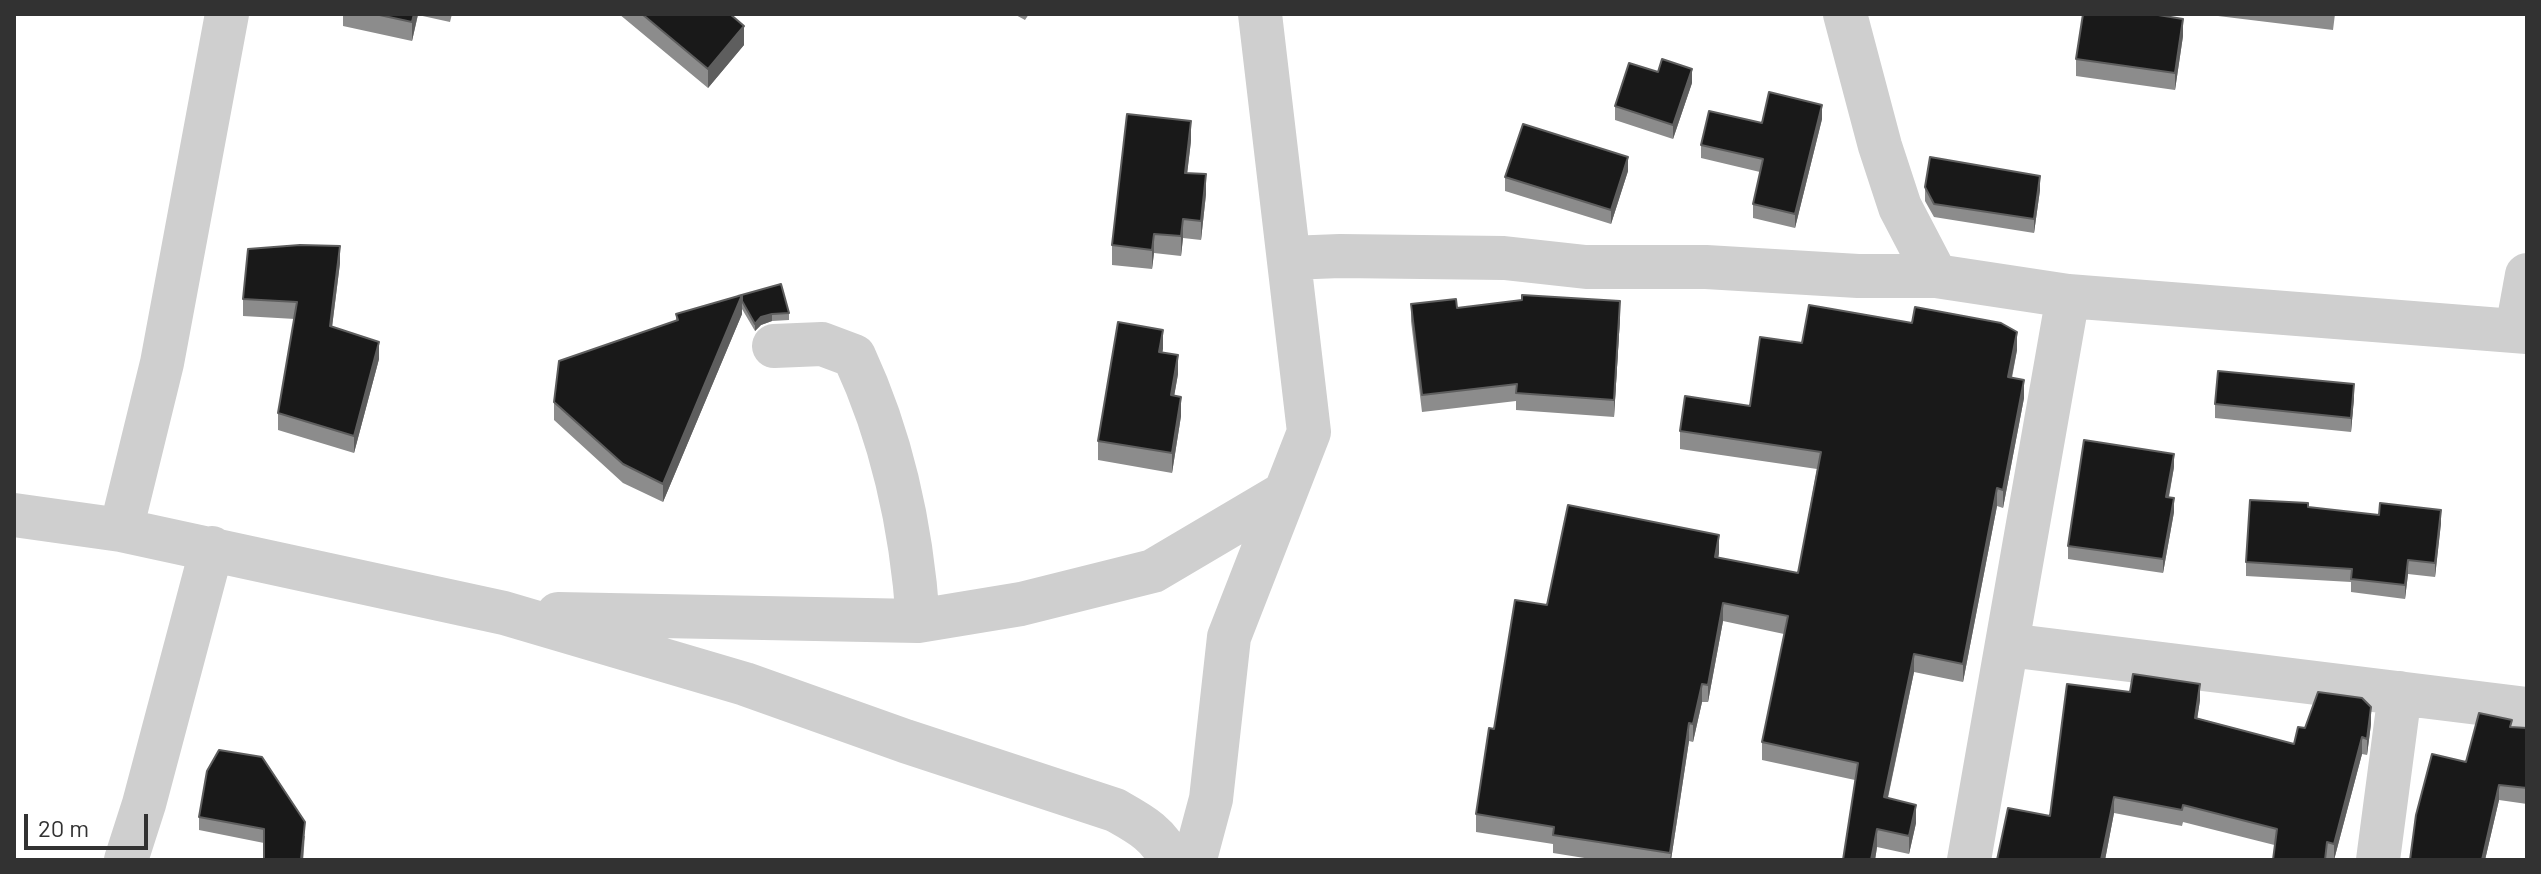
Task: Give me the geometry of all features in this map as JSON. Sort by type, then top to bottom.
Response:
[{"type":"street","points":[[121,530],[162,363],[227,14]]},
{"type":"street","points":[[1192,860],[1211,799],[1229,637],[1309,432],[1260,14]]},
{"type":"street","points":[[1845,14],[1880,146],[1900,207],[1936,276]]},
{"type":"street","points":[[1289,258],[1504,258],[1586,267],[1706,267],[1858,276],[1936,276],[2068,296],[2522,331],[2527,275]]},
{"type":"street","points":[[1969,860],[2068,296]]},
{"type":"street","points":[[774,346],[822,344],[854,356],[870,391],[893,467],[914,563],[918,621]]},
{"type":"street","points":[[504,613],[918,621],[1021,604],[1153,571],[1285,493]]},
{"type":"street","points":[[14,515],[121,530],[212,548],[504,613],[745,684],[1115,810],[1147,828],[1166,849],[1170,860]]},
{"type":"street","points":[[126,860],[144,804],[212,548]]},
{"type":"street","points":[[2008,645],[2527,709]]},
{"type":"street","points":[[2378,860],[2400,693]]},
{"type":"building","points":[[375,14],[414,14],[412,22]]},
{"type":"building","points":[[642,14],[730,14],[744,26],[708,69]]},
{"type":"building","points":[[2083,14],[2152,14],[2183,19],[2175,73],[2076,59]]},
{"type":"building","points":[[1662,59],[1692,69],[1673,125],[1615,106],[1629,63],[1658,72]]},
{"type":"building","points":[[1769,92],[1822,105],[1795,214],[1753,204],[1763,159],[1701,145],[1709,111],[1762,123]]},
{"type":"building","points":[[1127,114],[1191,121],[1185,173],[1206,174],[1201,221],[1183,219],[1181,236],[1154,234],[1152,250],[1112,245]]},
{"type":"building","points":[[1523,124],[1628,157],[1611,210],[1505,177]]},
{"type":"building","points":[[1930,157],[2040,176],[2034,219],[1934,204],[1925,187]]},
{"type":"building","points":[[340,246],[330,326],[379,342],[354,436],[278,413],[297,302],[243,299],[248,249]]},
{"type":"building","points":[[781,284],[789,313],[761,317],[755,324],[742,301],[742,295],[738,296]]},
{"type":"building","points":[[742,295],[663,484],[623,464],[554,402],[559,361],[678,320],[676,314]]},
{"type":"building","points":[[1522,295],[1620,301],[1614,400],[1516,393],[1517,384],[1422,395],[1411,304],[1456,299],[1457,308],[1522,300]]},
{"type":"building","points":[[1809,305],[1912,323],[1915,307],[2001,323],[2017,332],[2008,377],[2024,380],[2003,490],[1997,488],[1963,664],[1914,654],[1884,797],[1916,805],[1909,836],[1877,829],[1871,860],[1843,860],[1858,763],[1762,742],[1788,616],[1723,603],[1708,685],[1702,684],[1693,724],[1689,723],[1670,853],[1553,835],[1554,827],[1476,814],[1489,728],[1494,729],[1515,600],[1547,605],[1568,505],[1719,535],[1715,557],[1798,573],[1821,452],[1680,431],[1685,396],[1750,406],[1760,337],[1802,343]]},
{"type":"building","points":[[1118,322],[1163,330],[1159,352],[1178,355],[1171,395],[1181,397],[1172,453],[1098,441]]},
{"type":"building","points":[[2218,371],[2354,384],[2351,418],[2215,404]]},
{"type":"building","points":[[2084,440],[2174,454],[2166,497],[2174,498],[2163,559],[2068,546]]},
{"type":"building","points":[[2250,500],[2308,503],[2308,507],[2379,515],[2380,503],[2441,510],[2435,563],[2408,560],[2405,585],[2351,579],[2352,569],[2246,562]]},
{"type":"building","points":[[2133,674],[2200,684],[2195,718],[2294,744],[2298,727],[2305,728],[2318,692],[2362,698],[2371,707],[2367,739],[2362,737],[2334,844],[2327,842],[2325,860],[2273,860],[2277,829],[2183,805],[2182,810],[2114,797],[2101,860],[1997,860],[2008,808],[2050,816],[2067,684],[2130,692]]},
{"type":"building","points":[[2479,713],[2512,720],[2510,727],[2527,728],[2527,788],[2499,785],[2482,860],[2410,860],[2416,815],[2432,754],[2466,762]]},
{"type":"building","points":[[219,750],[262,757],[305,822],[301,860],[264,860],[264,829],[199,817],[207,771]]}]
